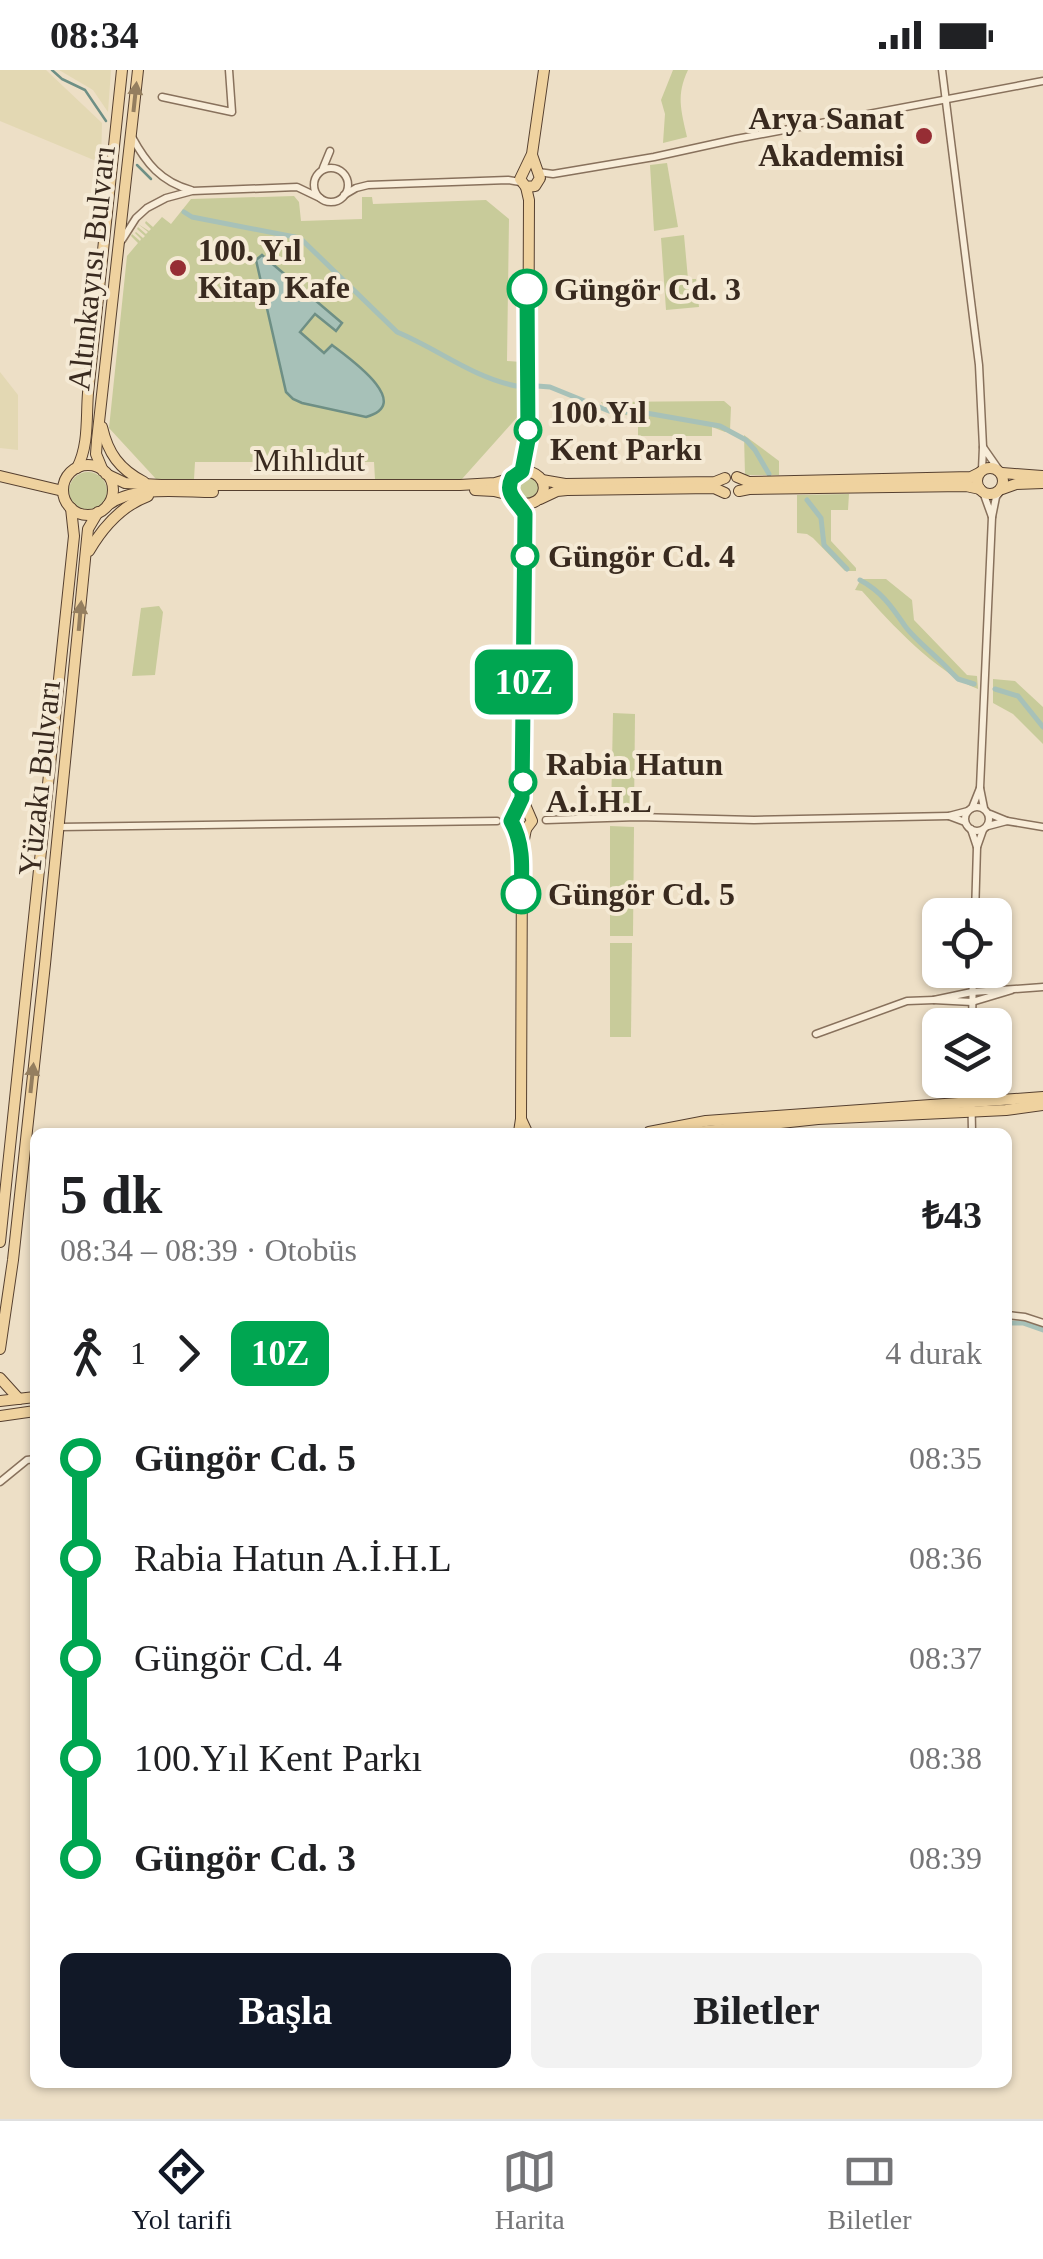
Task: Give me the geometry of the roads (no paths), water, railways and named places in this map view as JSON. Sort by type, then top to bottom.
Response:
[{"type":"main road","name":"Altınkayısı Bulvarı","points":[[77,468],[85,442],[122,70]]},
{"type":"main road","name":"Altınkayısı Bulvarı","points":[[105,472],[96,454],[138,70]]},
{"type":"main road","points":[[522,1128],[525,514],[509,489],[528,440],[529,200],[544,70]]},
{"type":"main road","points":[[86,556],[106,527],[153,488],[127,472],[109,452],[99,418]]},
{"type":"main road","points":[[525,514],[544,491],[528,440]]},
{"type":"main road","points":[[92,466],[105,472],[112,490],[103,509],[86,515],[70,508],[63,492],[66,479],[77,468],[92,466]]},
{"type":"main road","points":[[517,474],[530,471],[565,484],[715,482],[731,478],[749,482],[971,476],[990,467],[1043,480]]},
{"type":"main road","points":[[981,471],[977,481],[982,491]]},
{"type":"main road","points":[[1000,471],[1002,490]]},
{"type":"main road","name":"Mıhlıdut","points":[[105,472],[125,483],[153,488],[494,491],[514,499]]},
{"type":"main road","name":"Mıhlıdut","points":[[103,509],[126,494],[153,488],[460,485],[494,483],[517,474]]},
{"type":"main road","points":[[0,476],[63,492]]},
{"type":"main road","points":[[731,478],[741,482],[740,492]]},
{"type":"main road","points":[[725,493],[722,488],[731,478]]},
{"type":"main road","points":[[514,499],[524,505],[567,490],[714,488],[731,496],[749,488],[966,486],[992,494],[1016,484],[1043,480]]},
{"type":"main road","name":"Yüzakı Bulvarı","points":[[0,1242],[74,536],[70,508]]},
{"type":"main road","name":"Yüzakı Bulvarı","points":[[0,1349],[13,1260],[88,528],[103,509]]},
{"type":"main road","points":[[33,923],[49,924]]},
{"type":"main road","points":[[734,1128],[971,1108],[1043,1097]]},
{"type":"main road","points":[[673,1128],[845,1110],[1006,1110],[1043,1105]]},
{"type":"main road","points":[[0,1378],[18,1399]]},
{"type":"main road","points":[[0,1401],[30,1398]]},
{"type":"main road","points":[[0,1416],[30,1413]]},
{"type":"street","points":[[162,97],[232,112],[229,70]]},
{"type":"street","points":[[942,70],[979,365],[981,471]]},
{"type":"street","points":[[119,246],[147,208],[192,190],[297,187],[331,202],[368,185],[530,178],[654,158],[736,138],[1043,81]]},
{"type":"street","points":[[131,136],[155,172],[192,190]]},
{"type":"street","points":[[320,198],[314,188],[330,151],[348,185],[344,195]]},
{"type":"street","points":[[297,187],[330,168],[368,185]]},
{"type":"street","points":[[983,447],[1000,471]]},
{"type":"street","points":[[976,898],[977,848],[990,820],[980,788],[992,516],[996,497],[1002,490]]},
{"type":"street","points":[[982,491],[992,516]]},
{"type":"street","points":[[977,848],[966,816],[980,788]]},
{"type":"street","points":[[59,827],[948,816],[978,806],[1006,821],[1043,827]]},
{"type":"street","points":[[948,816],[976,831],[1006,821]]},
{"type":"street","points":[[521,821],[546,820]]},
{"type":"street","points":[[934,1000],[972,992],[1043,987]]},
{"type":"street","points":[[972,988],[972,1008]]},
{"type":"street","points":[[816,1034],[906,1001],[972,1002],[1012,990]]},
{"type":"street","points":[[971,1098],[972,1128]]},
{"type":"street","points":[[1012,1315],[1043,1323]]},
{"type":"street","points":[[0,1482],[30,1460]]},
{"type":"water","points":[[262,255],[342,323],[336,331],[315,314],[300,332],[324,353],[332,345],[374,381],[384,402],[379,411],[366,417],[302,403],[286,392],[256,260]]},
{"type":"waterway","points":[[52,70],[85,90],[106,121]]},
{"type":"waterway","points":[[137,165],[151,179]]},
{"type":"waterway","points":[[184,212],[192,217],[300,238],[397,332],[485,376],[516,386]]},
{"type":"waterway","points":[[537,386],[550,387],[609,411],[720,426],[746,440],[769,474]]},
{"type":"waterway","points":[[807,500],[821,518],[824,545],[847,569]]},
{"type":"waterway","points":[[860,580],[880,594],[910,632],[958,679],[974,684]]},
{"type":"waterway","points":[[995,689],[1018,696],[1043,727]]},
{"type":"waterway","points":[[1012,1323],[1043,1330]]},
{"type":"place","name":"Arya Sanat Akademisi","points":[[924,136]]},
{"type":"place","name":"100. Yıl Kitap Kafe","points":[[178,268]]},
{"type":"place","name":"Güngör Cd. 3","points":[[527,289]]},
{"type":"place","name":"100.Yıl Kent Parkı","points":[[528,430]]},
{"type":"place","name":"Güngör Cd. 4","points":[[525,556]]},
{"type":"place","name":"Rabia Hatun A.İ.H.L","points":[[523,782]]},
{"type":"place","name":"Güngör Cd. 5","points":[[521,894]]}]
